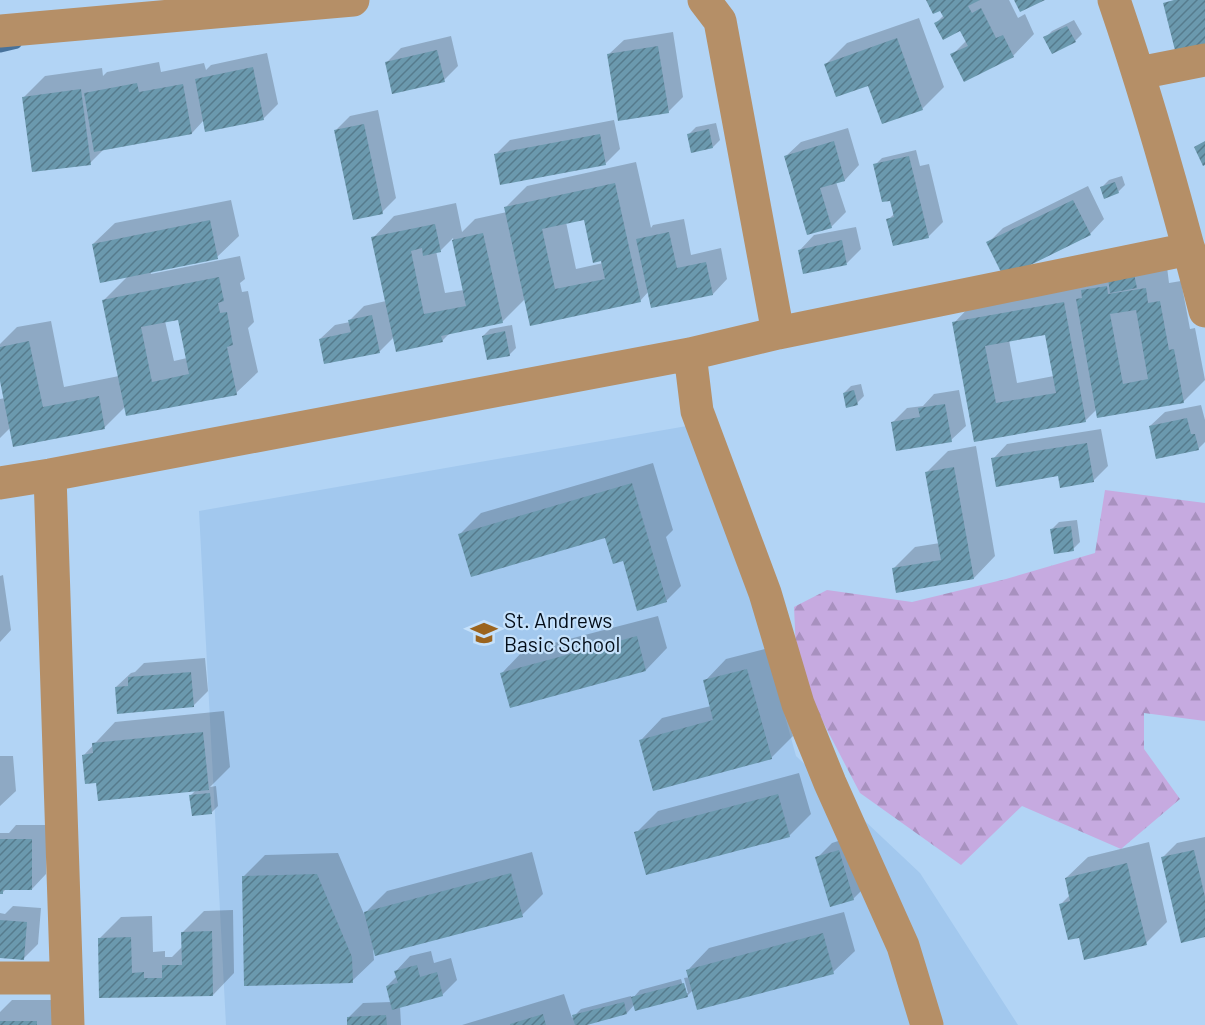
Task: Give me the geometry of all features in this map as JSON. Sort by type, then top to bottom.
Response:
[{"type":"street","points":[[0,31],[353,0]]},
{"type":"street","points":[[704,0],[720,21],[778,333]]},
{"type":"street","points":[[1114,0],[1139,73],[1205,311]]},
{"type":"street","points":[[1139,73],[1205,60]]},
{"type":"street","points":[[0,483],[690,354],[778,333],[1189,249]]},
{"type":"street","points":[[690,354],[697,411],[765,593],[798,704],[830,783],[903,946],[927,1025]]},
{"type":"street","points":[[50,475],[68,1025]]},
{"type":"street","points":[[0,978],[66,978]]},
{"type":"shaded area","name":"St. Andrews Basic School","points":[[704,423],[796,756],[920,873],[1018,1025],[226,1025],[199,511]]},
{"type":"green space","points":[[1105,490],[1205,503],[1205,721],[1144,713],[1144,749],[1180,799],[1121,849],[1022,806],[961,865],[860,793],[797,672],[794,607],[827,590],[912,602],[1006,579],[1095,553]]},
{"type":"building","points":[[926,0],[980,0],[968,6],[972,13],[981,8],[996,38],[1003,35],[1014,57],[964,82],[950,54],[968,46],[960,31],[943,40],[934,23],[944,18],[940,11],[933,14]]},
{"type":"building","points":[[1014,0],[1045,0],[1020,12]]},
{"type":"building","points":[[1174,0],[1205,0],[1205,55],[1178,62],[1163,3]]},
{"type":"building","points":[[1067,26],[1076,42],[1052,54],[1043,37]]},
{"type":"building","points":[[897,38],[923,110],[882,124],[868,86],[836,97],[824,64]]},
{"type":"building","points":[[658,46],[669,113],[618,121],[607,54]]},
{"type":"building","points":[[437,50],[445,82],[392,94],[385,62]]},
{"type":"building","points":[[253,67],[264,120],[205,132],[195,79]]},
{"type":"building","points":[[137,83],[139,92],[183,84],[192,134],[94,152],[84,93]]},
{"type":"building","points":[[81,89],[91,165],[32,172],[22,97]]},
{"type":"building","points":[[364,124],[383,214],[353,220],[334,130]]},
{"type":"building","points":[[709,129],[713,148],[691,153],[687,134]]},
{"type":"building","points":[[600,134],[606,165],[500,185],[494,154]]},
{"type":"building","points":[[834,141],[845,181],[820,188],[832,228],[807,235],[784,156]]},
{"type":"building","points":[[1205,141],[1205,165],[1203,166],[1194,147]]},
{"type":"building","points":[[909,156],[929,238],[893,246],[886,219],[894,217],[890,201],[882,202],[873,164]]},
{"type":"building","points":[[1115,182],[1119,193],[1104,199],[1100,187]]},
{"type":"building","points":[[615,183],[641,302],[530,326],[504,207]],"holes":[[[584,220],[593,263],[601,261],[605,279],[555,289],[542,229]]]},
{"type":"building","points":[[1073,200],[1091,235],[1004,278],[986,242]]},
{"type":"building","points":[[210,220],[218,259],[100,283],[92,244]]},
{"type":"building","points":[[435,224],[441,252],[423,256],[422,248],[411,251],[424,314],[466,306],[452,240],[483,233],[503,323],[441,336],[443,342],[396,352],[371,237]]},
{"type":"building","points":[[669,232],[677,268],[706,262],[713,295],[651,308],[636,239]]},
{"type":"building","points":[[842,240],[847,265],[803,274],[798,250]]},
{"type":"building","points":[[1134,274],[1137,288],[1110,293],[1108,279]]},
{"type":"building","points":[[219,277],[224,301],[218,303],[220,313],[227,312],[233,345],[227,347],[237,395],[126,416],[102,300]],"holes":[[[178,320],[189,374],[152,382],[141,327]]]},
{"type":"building","points":[[1107,286],[1108,294],[1146,288],[1148,303],[1160,301],[1169,350],[1174,349],[1184,403],[1097,418],[1076,299],[1082,298],[1081,290]],"holes":[[[1136,310],[1148,379],[1123,384],[1110,314]]]},
{"type":"building","points":[[1064,302],[1086,422],[974,442],[952,322]],"holes":[[[1045,335],[1056,393],[996,403],[985,346]]]},
{"type":"building","points":[[372,315],[380,353],[324,364],[319,339],[351,332],[348,320]]},
{"type":"building","points":[[505,331],[510,356],[487,360],[482,336]]},
{"type":"building","points":[[29,341],[43,407],[99,396],[105,429],[13,447],[0,381],[0,347]]},
{"type":"building","points":[[854,390],[858,405],[846,408],[843,393]]},
{"type":"building","points":[[945,404],[952,442],[896,451],[891,422],[920,417],[918,408]]},
{"type":"building","points":[[1187,418],[1191,434],[1195,434],[1199,450],[1156,459],[1149,426]]},
{"type":"building","points":[[1087,443],[1094,482],[1060,488],[1058,476],[996,487],[991,458]]},
{"type":"building","points":[[954,467],[974,579],[896,593],[892,568],[941,560],[925,472]]},
{"type":"building","points":[[632,483],[667,602],[637,611],[623,561],[613,564],[605,538],[471,577],[458,534]]},
{"type":"building","points":[[1071,526],[1074,551],[1054,554],[1050,529]]},
{"type":"building","points":[[637,636],[646,671],[510,708],[500,673]]},
{"type":"building","points":[[747,669],[772,759],[653,791],[639,740],[713,720],[703,680]]},
{"type":"building","points":[[191,672],[194,707],[117,714],[115,687],[128,686],[128,677]]},
{"type":"building","points":[[203,732],[209,790],[98,801],[96,783],[85,784],[82,755],[93,753],[92,743]]},
{"type":"building","points":[[210,793],[212,814],[192,816],[189,795]]},
{"type":"building","points":[[778,794],[790,837],[646,875],[634,832]]},
{"type":"building","points":[[0,839],[32,839],[32,890],[3,890],[3,894],[0,894]]},
{"type":"building","points":[[839,850],[854,900],[830,907],[815,857]]},
{"type":"building","points":[[1194,850],[1205,897],[1205,937],[1181,943],[1161,857]]},
{"type":"building","points":[[1127,863],[1147,945],[1084,960],[1079,938],[1068,940],[1059,904],[1070,901],[1065,878]]},
{"type":"building","points":[[511,873],[523,917],[375,956],[364,912]]},
{"type":"building","points":[[317,874],[352,957],[353,983],[244,986],[242,876]]},
{"type":"building","points":[[0,920],[27,922],[24,960],[0,958]]},
{"type":"building","points":[[212,931],[213,996],[99,998],[98,938],[131,937],[132,973],[144,972],[144,978],[162,978],[162,965],[182,965],[181,932]]},
{"type":"building","points":[[823,933],[834,974],[697,1010],[686,970]]},
{"type":"building","points":[[417,965],[420,977],[437,972],[443,996],[392,1010],[386,986],[398,983],[394,971]]},
{"type":"building","points":[[684,983],[688,997],[635,1011],[631,997]]},
{"type":"building","points":[[624,1002],[627,1014],[587,1025],[575,1025],[572,1015]]},
{"type":"building","points":[[543,1014],[546,1025],[510,1025],[510,1024]]},
{"type":"building","points":[[386,1015],[387,1025],[347,1025],[347,1017]]},
{"type":"building","points":[[0,1021],[37,1021],[37,1025],[0,1025]]},
{"type":"waterway","points":[[0,48],[17,44]]},
{"type":"place","name":"St. Andrews Basic School","points":[[484,633]]}]
